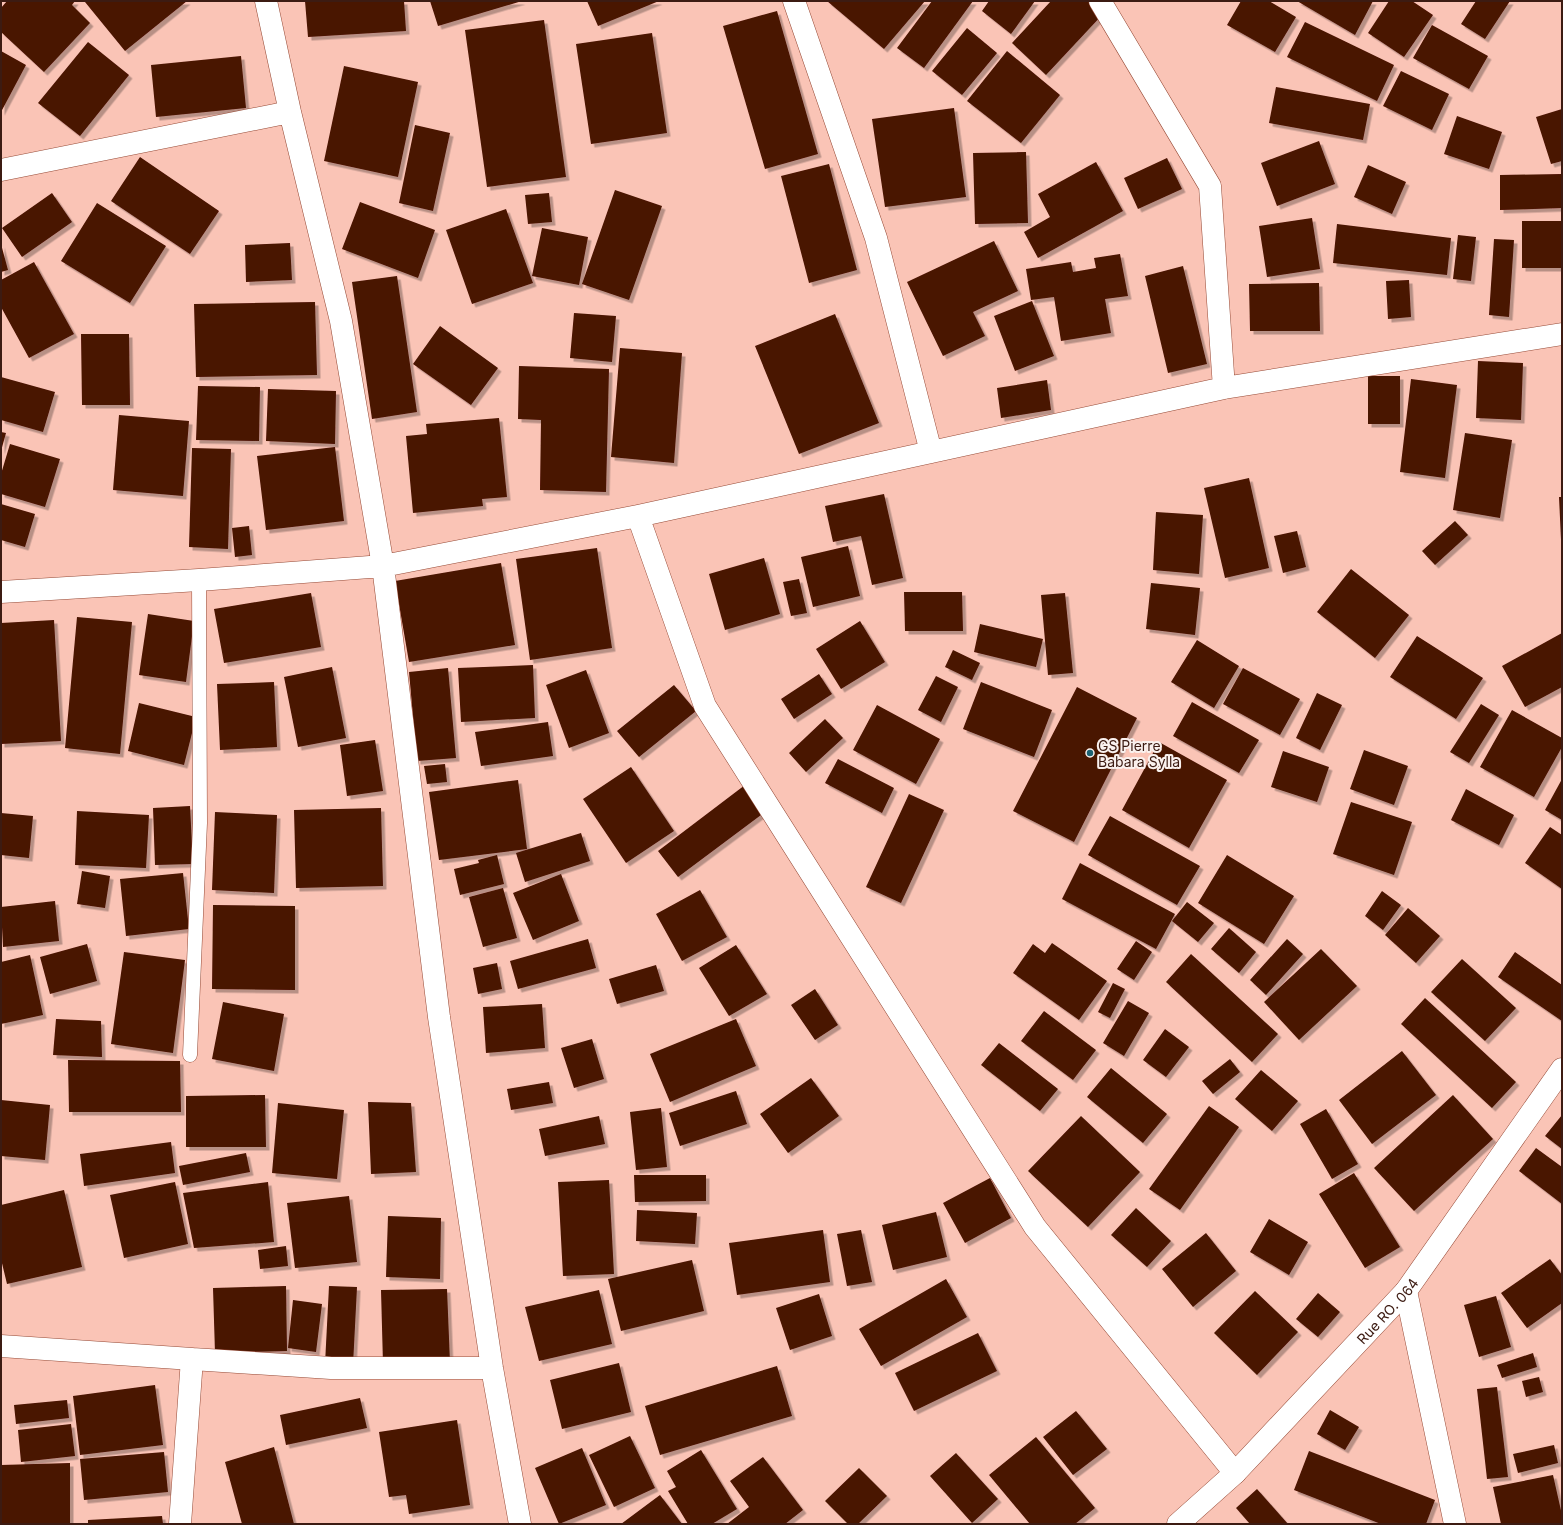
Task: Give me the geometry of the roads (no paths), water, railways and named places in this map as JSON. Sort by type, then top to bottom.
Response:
[{"type":"street","points":[[266,1],[290,112],[341,321],[383,566],[439,1017],[492,1368],[520,1524]]},
{"type":"street","points":[[794,1],[876,238],[931,452]]},
{"type":"street","points":[[1100,1],[1210,186],[1224,388]]},
{"type":"street","points":[[1,170],[290,112]]},
{"type":"street","points":[[1,592],[199,580],[383,566],[638,516],[1224,388],[1562,334]]},
{"type":"street","points":[[638,516],[705,706],[1035,1227],[1235,1473]]},
{"type":"street","name":"Rue RO. 064","points":[[1178,1524],[1235,1473],[1406,1291],[1562,1069]]},
{"type":"street","points":[[1406,1291],[1455,1524]]},
{"type":"street","points":[[1,1346],[331,1368],[492,1368]]},
{"type":"street","points":[[180,1524],[192,1359]]},
{"type":"lane","points":[[190,1055],[200,823],[199,580]]},
{"type":"place","name":"GS Pierre Babara Sylla","points":[[1090,753]]}]
